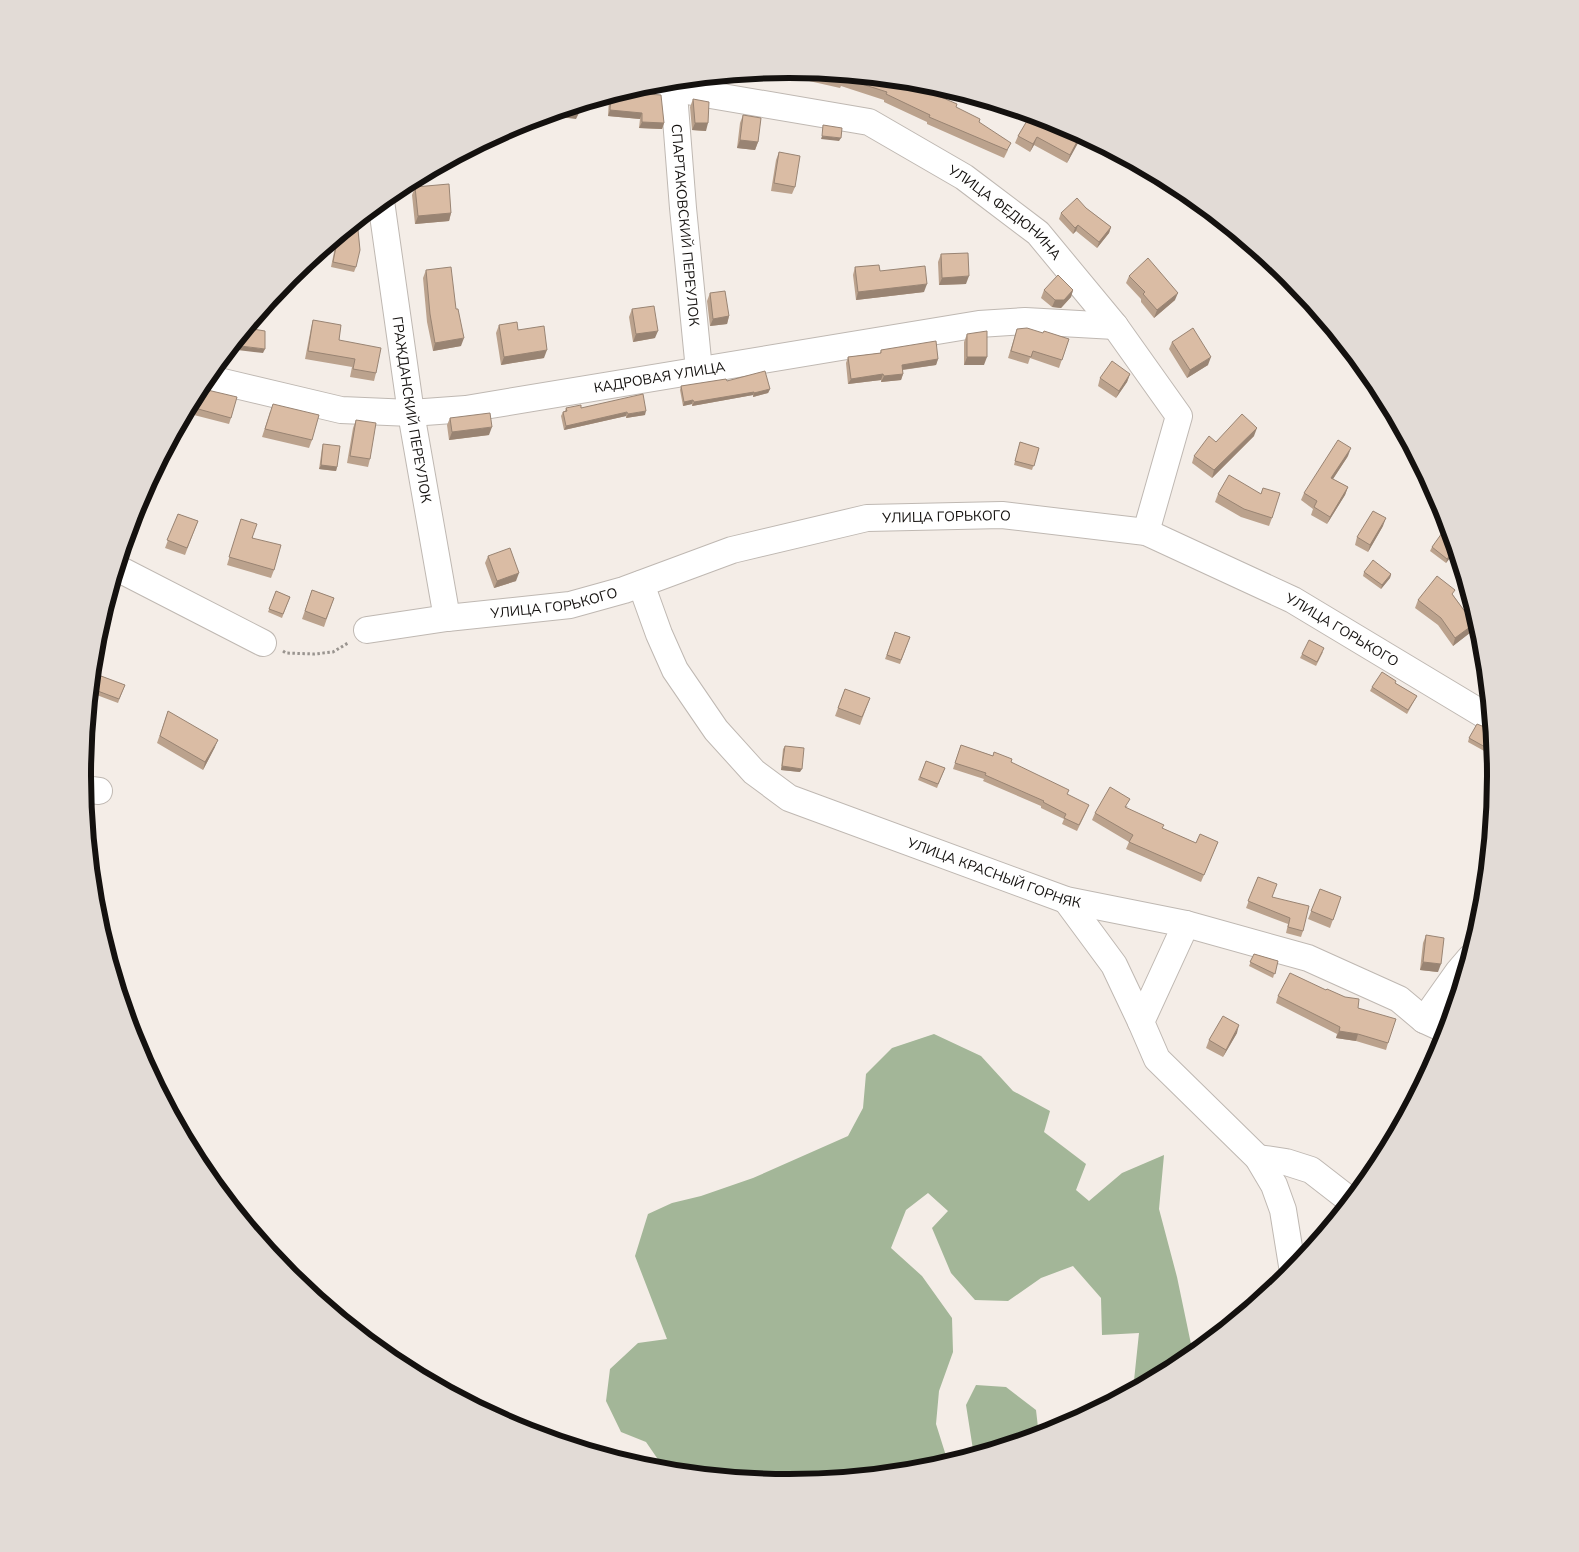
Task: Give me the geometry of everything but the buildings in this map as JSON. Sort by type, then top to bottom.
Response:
[{"type":"street","name":"УЛИЦА ФЕДЮНИНА","points":[[677,87],[869,122],[964,177],[1038,233],[1115,326],[1179,416],[1146,532]]},
{"type":"street","name":"СПАРТАКОВСКИЙ ПЕРЕУЛОК","points":[[666,89],[676,106],[683,208],[699,370]]},
{"type":"street","name":"ГРАЖДАНСКИЙ ПЕРЕУЛОК","points":[[382,209],[411,413],[447,618]]},
{"type":"street","name":"КАДРОВАЯ УЛИЦА","points":[[215,380],[342,410],[411,413],[466,409],[979,324],[1025,320],[1115,326]]},
{"type":"street","name":"УЛИЦА ГОРЬКОГО","points":[[367,630],[447,618],[570,605],[641,584],[732,550],[867,518],[1002,515],[1146,532],[1293,600],[1485,716]]},
{"type":"street","points":[[122,571],[264,643]]},
{"type":"street","name":"УЛИЦА КРАСНЫЙ ГОРНЯК","points":[[641,584],[659,634],[675,670],[716,730],[754,772],[789,798],[1066,900],[1186,924],[1308,958],[1399,999],[1424,1020],[1441,1028]]},
{"type":"street","points":[[1066,900],[1114,965],[1157,1059],[1258,1158],[1274,1185],[1283,1210],[1291,1261]]},
{"type":"street","points":[[1141,1022],[1186,924]]},
{"type":"street","points":[[1424,1020],[1460,969]]},
{"type":"street","points":[[1258,1158],[1286,1162],[1311,1170],[1346,1197]]},
{"type":"path","points":[[264,643],[286,653],[314,654],[333,652],[367,630]]},
{"type":"green space","points":[[934,1034],[981,1056],[1013,1091],[1050,1111],[1044,1132],[1086,1164],[1076,1190],[1089,1201],[1122,1173],[1164,1155],[1159,1209],[1177,1277],[1191,1347],[1134,1384],[1139,1333],[1102,1335],[1101,1298],[1073,1266],[1041,1278],[1008,1301],[975,1300],[951,1273],[932,1228],[948,1211],[928,1193],[906,1210],[891,1248],[922,1276],[952,1318],[953,1352],[939,1391],[936,1424],[946,1456],[881,1469],[790,1474],[698,1469],[660,1462],[646,1442],[621,1432],[606,1401],[610,1369],[638,1343],[667,1339],[635,1256],[648,1214],[672,1203],[701,1196],[753,1178],[848,1136],[863,1108],[866,1074],[892,1048]]},
{"type":"green space","points":[[976,1385],[1006,1387],[1036,1410],[1038,1428],[973,1450],[966,1405]]}]
